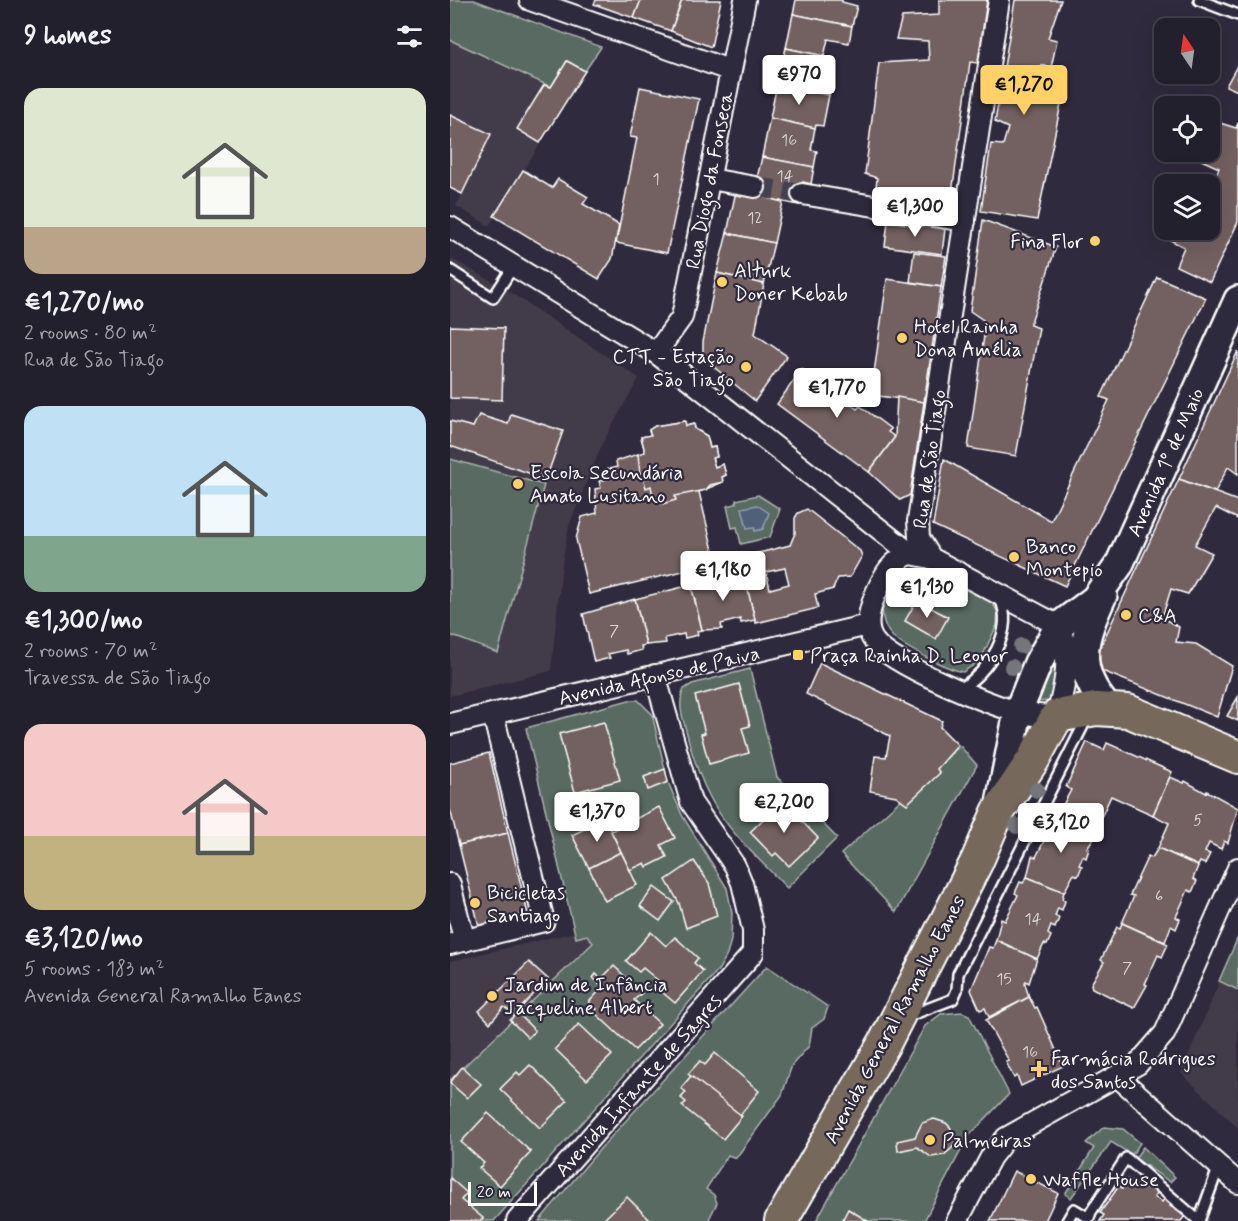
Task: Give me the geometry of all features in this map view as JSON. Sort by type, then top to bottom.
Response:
[{"type":"main road","name":"Avenida 1º de Maio","points":[[1060,618],[1095,599],[1108,583],[1238,300]]},
{"type":"main road","points":[[1108,583],[1086,633],[1084,646],[1087,670],[1093,686],[1110,709]]},
{"type":"main road","name":"Avenida General Ramalho Eanes","points":[[998,812],[1018,712],[1060,618]]},
{"type":"main road","points":[[1058,716],[1110,709],[1238,757]]},
{"type":"main road","name":"Avenida General Ramalho Eanes","points":[[781,1221],[854,1099],[898,1018],[977,861],[998,812],[1033,760],[1058,716]]},
{"type":"street","points":[[530,0],[729,70]]},
{"type":"street","name":"Rua Diogo da Fonseca","points":[[656,353],[682,317],[729,70],[745,0]]},
{"type":"street","name":"Rua de São Tiago","points":[[931,558],[919,538],[918,521],[999,0]]},
{"type":"street","points":[[710,179],[755,187]]},
{"type":"street","points":[[802,194],[965,220]]},
{"type":"street","points":[[450,227],[656,353],[911,554],[931,558],[999,596],[1060,618],[1067,670],[1058,716],[1018,712],[960,689],[886,652],[873,640],[868,625],[874,598],[893,563],[911,554]]},
{"type":"street","name":"Avenida Afonso de Paiva","points":[[450,724],[868,625]]},
{"type":"street","name":"Avenida Infante de Sagres","points":[[517,1221],[753,953],[742,883],[735,866],[691,802],[654,675]]},
{"type":"street","points":[[450,884],[458,943],[544,921],[493,714]]},
{"type":"street","points":[[957,1221],[991,1157],[1006,1138],[1118,1077],[1152,1052],[1165,1033],[1238,868]]},
{"type":"street","points":[[1118,1077],[1238,1183]]},
{"type":"lane","points":[[1198,0],[1238,15]]},
{"type":"lane","points":[[450,270],[493,298],[513,267]]},
{"type":"lane","points":[[960,689],[982,672],[1000,641],[1005,624],[1004,609],[999,596]]},
{"type":"lane","points":[[898,1018],[928,1011],[953,999],[963,964],[1083,723],[1110,709]]},
{"type":"lane","points":[[1067,1221],[1074,1209],[1089,1220],[1091,1212],[1126,1158],[1199,1221],[1219,1166]]},
{"type":"shaded area","points":[[450,0],[474,0],[601,47],[489,226],[456,206],[462,194],[450,188]]},
{"type":"shaded area","name":"Escola Secundária Amato Lusitano","points":[[450,258],[501,286],[639,378],[603,442],[569,526],[562,565],[551,671],[450,696]]},
{"type":"shaded area","name":"Jardim de Infância Jacqueline Albert","points":[[575,932],[577,938],[588,934],[593,943],[450,1080],[450,961]]},
{"type":"shaded area","points":[[1238,937],[1238,1128],[1181,1073]]},
{"type":"green space","points":[[450,0],[474,0],[601,47],[585,71],[567,61],[551,87],[450,40]]},
{"type":"green space","points":[[450,459],[544,485],[498,653],[450,635]]},
{"type":"green space","points":[[758,495],[780,509],[770,537],[741,544],[737,527],[732,528],[727,506],[736,504],[736,500]]},
{"type":"green space","points":[[930,573],[992,602],[998,613],[997,625],[980,661],[963,672],[937,663],[907,647],[893,637],[885,625],[883,603],[885,595],[894,583],[911,576]]},
{"type":"green space","points":[[1060,650],[1055,693],[1050,701],[1034,702]]},
{"type":"green space","points":[[750,669],[777,777],[837,838],[787,888],[737,836],[713,803],[695,761],[681,712],[684,689],[692,684]]},
{"type":"green space","points":[[629,700],[638,700],[652,714],[668,782],[682,815],[727,888],[732,913],[731,940],[727,955],[719,969],[494,1221],[450,1221],[450,1080],[593,943],[587,935],[576,938],[526,728]]},
{"type":"green space","points":[[960,746],[977,765],[896,912],[841,854]]},
{"type":"green space","points":[[1238,937],[1238,990],[1219,981]]},
{"type":"green space","points":[[767,966],[828,1007],[824,1019],[812,1028],[809,1046],[792,1065],[782,1095],[736,1158],[728,1155],[706,1189],[714,1195],[717,1203],[708,1221],[539,1221],[600,1149]]},
{"type":"green space","points":[[962,1012],[969,1015],[1009,1094],[968,1137],[924,1221],[816,1221],[925,1026],[941,1014]]},
{"type":"green space","points":[[1104,1127],[1123,1129],[1140,1143],[1132,1155],[1111,1142],[1071,1198],[1065,1194],[1094,1148],[1086,1143]]},
{"type":"green space","points":[[1143,1147],[1175,1177],[1170,1182],[1135,1158]]},
{"type":"water","points":[[757,505],[769,513],[763,529],[755,531],[754,527],[747,528],[742,508]]},
{"type":"building","points":[[596,0],[641,0],[634,18],[594,4]]},
{"type":"building","points":[[641,0],[682,0],[671,31],[634,18]]},
{"type":"building","points":[[682,0],[721,0],[711,47],[671,31]]},
{"type":"building","points":[[796,0],[842,0],[842,2],[857,6],[852,26],[793,14]]},
{"type":"building","points":[[939,0],[987,0],[978,63],[970,62],[950,208],[875,198],[877,178],[865,174],[879,63],[929,60],[928,41],[896,39],[902,17],[939,15]]},
{"type":"building","points":[[1015,0],[1061,0],[1048,38],[1057,40],[1051,68],[1042,65],[1042,80],[1031,78],[1028,97],[1061,104],[1037,220],[981,211],[991,144],[1003,145],[1008,128],[995,122]]},
{"type":"building","points":[[793,14],[852,26],[849,43],[828,39],[824,56],[786,48]]},
{"type":"building","points":[[786,48],[824,56],[820,76],[833,79],[829,95],[777,84]]},
{"type":"building","points":[[567,61],[585,71],[540,143],[517,129],[544,85],[551,87]]},
{"type":"building","points":[[1238,64],[1238,91],[1226,86]]},
{"type":"building","points":[[777,84],[829,95],[823,126],[816,125],[815,128],[770,118]]},
{"type":"building","points":[[640,87],[699,99],[667,253],[616,243],[637,138],[630,137]]},
{"type":"building","points":[[450,115],[491,134],[462,194],[450,188]]},
{"type":"building","points":[[770,118],[815,128],[811,150],[817,151],[814,167],[762,157]]},
{"type":"building","points":[[1220,123],[1236,128],[1238,123],[1238,222],[1210,282],[1176,266],[1184,247],[1170,240],[1220,240],[1220,174],[1217,174],[1219,168],[1206,162],[1220,162]]},
{"type":"building","points":[[762,157],[814,167],[811,184],[803,182],[799,205],[753,195]]},
{"type":"building","points":[[523,170],[552,188],[558,179],[588,197],[583,204],[619,225],[612,259],[599,279],[494,216]]},
{"type":"building","points":[[736,191],[783,202],[774,243],[727,233]]},
{"type":"building","points":[[983,220],[1056,247],[1030,325],[1039,328],[1016,456],[968,448],[986,322],[970,311]]},
{"type":"building","points":[[888,221],[945,229],[942,254],[885,246]]},
{"type":"building","points":[[727,233],[774,243],[764,284],[717,273]]},
{"type":"building","points":[[914,252],[946,256],[941,287],[910,282]]},
{"type":"building","points":[[717,273],[764,284],[755,334],[787,356],[755,401],[703,358],[703,342]]},
{"type":"building","points":[[1157,277],[1206,298],[1065,586],[933,525],[944,459],[1051,521],[1109,400],[1101,397]]},
{"type":"building","points":[[887,279],[941,287],[924,402],[871,395]]},
{"type":"building","points":[[450,326],[504,328],[502,400],[450,398]]},
{"type":"building","points":[[1238,351],[1238,474],[1228,467],[1215,492],[1179,479]]},
{"type":"building","points":[[802,369],[813,378],[816,373],[846,395],[843,399],[857,409],[860,406],[891,429],[888,432],[895,437],[869,472],[777,404]]},
{"type":"building","points":[[897,397],[924,402],[910,495],[900,500],[869,472],[895,437]]},
{"type":"building","points":[[511,414],[563,431],[546,479],[450,446],[450,421],[473,427],[479,415],[508,424]]},
{"type":"building","points":[[685,421],[686,426],[694,424],[695,429],[707,436],[710,448],[715,447],[717,457],[712,458],[715,467],[723,464],[726,475],[722,477],[723,482],[699,492],[716,563],[589,594],[576,539],[582,517],[597,513],[595,489],[601,488],[599,481],[608,479],[605,470],[617,467],[616,461],[645,452],[641,437],[651,435],[649,430],[655,426]]},
{"type":"building","points":[[685,421],[686,426],[694,424],[695,429],[707,436],[710,448],[715,447],[717,457],[712,458],[715,467],[723,464],[726,475],[722,477],[723,482],[710,485],[706,490],[675,496],[676,500],[662,504],[661,499],[654,501],[651,486],[646,488],[642,473],[640,474],[638,454],[645,452],[641,437],[651,435],[649,430],[655,426]]},
{"type":"building","points":[[1179,479],[1238,501],[1238,519],[1216,508],[1195,545],[1212,553],[1188,594],[1171,589],[1162,618],[1179,627],[1176,642],[1196,644],[1232,666],[1217,717],[1102,671],[1097,654]]},
{"type":"building","points":[[807,509],[860,551],[862,556],[850,577],[838,578],[833,589],[815,594],[818,608],[756,623],[739,558],[790,545],[795,533],[795,518],[798,513]],"holes":[[[785,568],[789,584],[770,589],[766,572]]]},
{"type":"building","points":[[744,574],[755,620],[741,623],[740,619],[721,624],[722,629],[702,630],[691,585]]},
{"type":"building","points":[[691,585],[702,630],[697,631],[698,635],[685,638],[684,634],[665,638],[666,643],[646,645],[635,599]]},
{"type":"building","points":[[635,599],[646,645],[641,646],[642,650],[627,654],[626,650],[608,654],[610,658],[594,662],[583,614]]},
{"type":"building","points":[[917,600],[948,617],[936,639],[905,621]]},
{"type":"building","points":[[820,663],[942,721],[940,727],[958,745],[937,769],[940,773],[907,804],[896,796],[870,791],[875,756],[886,757],[890,736],[806,694]]},
{"type":"building","points":[[739,684],[750,726],[742,728],[749,753],[709,764],[701,734],[705,733],[695,696]]},
{"type":"building","points":[[1238,697],[1238,721],[1227,716]]},
{"type":"building","points":[[604,722],[620,780],[575,792],[559,734]]},
{"type":"building","points":[[1087,742],[1104,750],[1107,743],[1172,772],[1153,815],[1111,796],[1094,832],[1057,816],[1071,790],[1066,787]]},
{"type":"building","points":[[489,753],[508,833],[459,845],[450,809],[450,763]]},
{"type":"building","points":[[665,769],[668,782],[648,790],[644,777]]},
{"type":"building","points":[[1170,777],[1184,783],[1185,781],[1206,793],[1207,791],[1238,808],[1228,843],[1224,841],[1221,849],[1209,843],[1205,852],[1210,854],[1205,864],[1200,862],[1198,866],[1158,848],[1169,823],[1153,815]]},
{"type":"building","points":[[782,801],[818,838],[789,866],[776,853],[773,856],[750,832]]},
{"type":"building","points":[[659,807],[675,838],[661,845],[667,857],[647,867],[645,863],[630,870],[611,831]]},
{"type":"building","points":[[1057,816],[1094,832],[1092,835],[1095,836],[1087,848],[1089,849],[1086,858],[1083,856],[1079,865],[1082,866],[1078,876],[1074,874],[1064,892],[1027,877],[1032,856],[1036,857],[1049,831],[1044,828],[1049,817],[1054,820]]},
{"type":"building","points":[[605,819],[621,852],[589,868],[572,835]]},
{"type":"building","points":[[508,833],[528,914],[479,926],[459,845]]},
{"type":"building","points":[[1158,848],[1198,866],[1193,879],[1197,881],[1192,892],[1188,890],[1176,917],[1180,919],[1176,929],[1171,926],[1165,942],[1122,923],[1134,896],[1130,895],[1148,856],[1152,858]]},
{"type":"building","points":[[621,852],[637,885],[605,901],[589,868]]},
{"type":"building","points":[[694,861],[709,883],[717,916],[686,928],[679,903],[666,880]]},
{"type":"building","points":[[1027,877],[1064,892],[1062,899],[1065,901],[1062,910],[1058,908],[1055,916],[1059,918],[1055,928],[1051,926],[1048,934],[1051,936],[1047,945],[1044,944],[1037,959],[996,940],[1001,919],[1005,921],[1018,895],[1015,893],[1020,882],[1023,883]]},
{"type":"building","points":[[654,887],[674,902],[660,921],[640,906]]},
{"type":"building","points":[[1122,923],[1168,944],[1162,957],[1158,955],[1145,984],[1147,985],[1134,1008],[1092,988],[1091,984],[1104,962],[1101,960],[1117,927],[1120,928]]},
{"type":"building","points":[[651,932],[666,946],[675,937],[698,958],[694,963],[703,971],[675,1003],[657,988],[661,983],[643,968],[639,972],[626,961]]},
{"type":"building","points":[[996,940],[1037,959],[1029,983],[1026,981],[1025,984],[1029,997],[989,1017],[985,1008],[980,1010],[971,990],[989,947],[993,948]]},
{"type":"building","points":[[529,962],[548,979],[514,1015],[504,1007],[490,1023],[479,1011]]},
{"type":"building","points":[[614,966],[642,993],[634,1000],[660,1024],[635,1050],[594,1012],[597,1009],[589,1002],[603,987],[593,978],[596,974],[601,979]]},
{"type":"building","points":[[1029,997],[1035,1008],[1037,1007],[1063,1066],[1021,1086],[1017,1076],[1014,1078],[1006,1062],[1009,1061],[986,1020]]},
{"type":"building","points":[[518,1013],[535,1031],[528,1038],[510,1020]]},
{"type":"building","points":[[579,1024],[612,1055],[587,1080],[555,1049]]},
{"type":"building","points":[[715,1053],[759,1091],[740,1115],[688,1074],[700,1061],[705,1065]]},
{"type":"building","points":[[530,1065],[567,1101],[540,1128],[500,1089],[517,1072],[520,1075]]},
{"type":"building","points":[[462,1067],[481,1084],[467,1098],[450,1083]]},
{"type":"building","points":[[691,1076],[742,1116],[723,1139],[682,1106],[686,1102],[681,1098],[686,1092],[681,1088]]},
{"type":"building","points":[[488,1113],[531,1152],[500,1186],[479,1168],[484,1163],[461,1142]]},
{"type":"building","name":"Palmeiras","points":[[934,1119],[946,1123],[957,1138],[952,1148],[944,1155],[931,1157],[917,1147],[898,1151],[897,1141],[915,1137],[922,1123]]},
{"type":"building","points":[[1014,1171],[1058,1193],[1045,1221],[990,1221]]},
{"type":"building","points":[[450,1178],[467,1193],[461,1200],[483,1218],[480,1221],[450,1221]]},
{"type":"building","points":[[1128,1179],[1137,1186],[1145,1188],[1147,1186],[1157,1193],[1154,1197],[1162,1202],[1165,1198],[1172,1203],[1170,1206],[1185,1216],[1181,1221],[1100,1221],[1104,1215],[1100,1213],[1119,1186],[1122,1189]]},
{"type":"building","points":[[627,1197],[651,1221],[602,1221]]},
{"type":"building","points":[[848,1209],[868,1221],[842,1221]]},
{"type":"tunnel","points":[[755,187],[802,194]]},
{"type":"place","name":"Fina Flor","points":[[1095,241]]},
{"type":"place","name":"Alturk Doner Kebab","points":[[722,282]]},
{"type":"place","name":"Hotel Rainha Dona Amélia","points":[[902,338]]},
{"type":"place","name":"CTT - Estação São Tiago","points":[[746,367]]},
{"type":"place","name":"Escola Secundária Amato Lusitano","points":[[518,484]]},
{"type":"place","name":"Banco Montepio","points":[[1014,557]]},
{"type":"place","name":"C&A","points":[[1126,615]]},
{"type":"place","name":"Praça Rainha D. Leonor","points":[[798,655]]},
{"type":"place","name":"Bicicletas Santiago","points":[[475,903]]},
{"type":"place","name":"Jardim de Infância Jacqueline Albert","points":[[492,996]]},
{"type":"place","name":"Farmácia Rodrigues dos Santos","points":[[1039,1069]]},
{"type":"place","name":"Palmeiras","points":[[930,1140]]},
{"type":"place","name":"Waffle House","points":[[1031,1179]]}]
